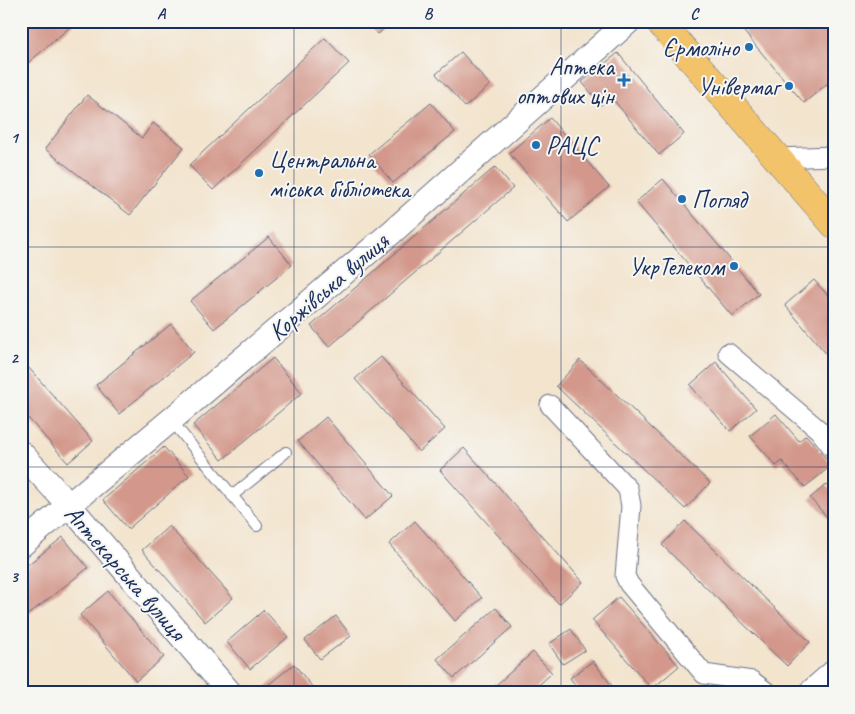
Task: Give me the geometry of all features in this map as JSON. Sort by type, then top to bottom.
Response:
[{"type":"main road","points":[[659,21],[834,224]]},
{"type":"street","name":"Коржівська вулиця","points":[[21,545],[392,232],[629,21]]},
{"type":"street","points":[[776,158],[834,156]]},
{"type":"street","points":[[728,354],[819,430],[834,448]]},
{"type":"street","points":[[550,405],[628,489],[632,506],[625,576],[629,584],[704,674],[752,680],[768,693]]},
{"type":"street","name":"Аптекарська вулиця","points":[[21,453],[68,504],[230,693]]},
{"type":"street","points":[[810,693],[834,672]]},
{"type":"lane","points":[[171,420],[258,526]]},
{"type":"lane","points":[[232,496],[286,452]]},
{"type":"building","points":[[21,21],[77,21],[21,69]]},
{"type":"building","points":[[367,21],[393,21],[378,34]]},
{"type":"building","points":[[744,21],[834,21],[834,78],[804,103],[739,26]]},
{"type":"building","points":[[325,38],[349,63],[213,190],[189,165]]},
{"type":"building","points":[[461,52],[490,85],[465,107],[436,74]]},
{"type":"building","points":[[618,53],[684,134],[659,155],[611,97],[601,105],[582,82]]},
{"type":"building","points":[[87,95],[142,138],[153,123],[184,147],[130,215],[45,149]]},
{"type":"building","points":[[431,103],[455,132],[393,183],[369,154]]},
{"type":"building","points":[[550,118],[609,187],[568,222],[509,153]]},
{"type":"building","points":[[495,167],[513,188],[329,347],[311,326]]},
{"type":"building","points":[[663,179],[759,294],[732,316],[636,202]]},
{"type":"building","points":[[269,237],[292,265],[214,329],[190,301]]},
{"type":"building","points":[[814,280],[834,302],[834,363],[785,305]]},
{"type":"building","points":[[171,324],[194,352],[119,414],[96,385]]},
{"type":"building","points":[[381,357],[445,429],[419,452],[355,379]]},
{"type":"building","points":[[273,358],[302,393],[222,460],[193,425]]},
{"type":"building","points":[[21,359],[93,441],[68,463],[21,410]]},
{"type":"building","points":[[580,360],[710,483],[685,509],[556,386]]},
{"type":"building","points":[[716,362],[756,409],[730,431],[690,385]]},
{"type":"building","points":[[776,414],[799,441],[806,435],[832,465],[805,487],[782,461],[776,466],[750,436]]},
{"type":"building","points":[[326,417],[393,496],[365,520],[298,441]]},
{"type":"building","points":[[164,447],[189,476],[128,529],[103,500]]},
{"type":"building","points":[[464,448],[583,582],[559,604],[440,470]]},
{"type":"building","points":[[826,485],[834,494],[834,525],[810,498]]},
{"type":"building","points":[[415,521],[482,598],[455,621],[389,544]]},
{"type":"building","points":[[685,521],[810,642],[787,666],[662,545]]},
{"type":"building","points":[[169,526],[233,598],[205,622],[142,550]]},
{"type":"building","points":[[63,537],[88,568],[21,620],[21,570]]},
{"type":"building","points":[[108,591],[164,657],[136,681],[80,615]]},
{"type":"building","points":[[619,597],[679,666],[652,689],[592,620]]},
{"type":"building","points":[[496,608],[512,627],[454,678],[437,659]]},
{"type":"building","points":[[264,610],[288,637],[250,669],[227,642]]},
{"type":"building","points":[[336,616],[351,636],[320,659],[305,640]]},
{"type":"building","points":[[571,629],[585,650],[563,664],[549,644]]},
{"type":"building","points":[[533,652],[552,673],[530,693],[487,693]]},
{"type":"building","points":[[593,661],[612,686],[603,693],[581,693],[570,678]]},
{"type":"building","points":[[294,664],[317,693],[265,693],[262,690]]},
{"type":"place","name":"Єрмоліно","points":[[749,47]]},
{"type":"place","name":"Аптека оптових цін","points":[[624,80]]},
{"type":"place","name":"Універмаг","points":[[789,86]]},
{"type":"place","name":"РАЦС","points":[[536,145]]},
{"type":"place","name":"Центральна міська бібліотека","points":[[259,173]]},
{"type":"place","name":"Погляд","points":[[682,199]]},
{"type":"place","name":"УкрТелеком","points":[[734,266]]}]
